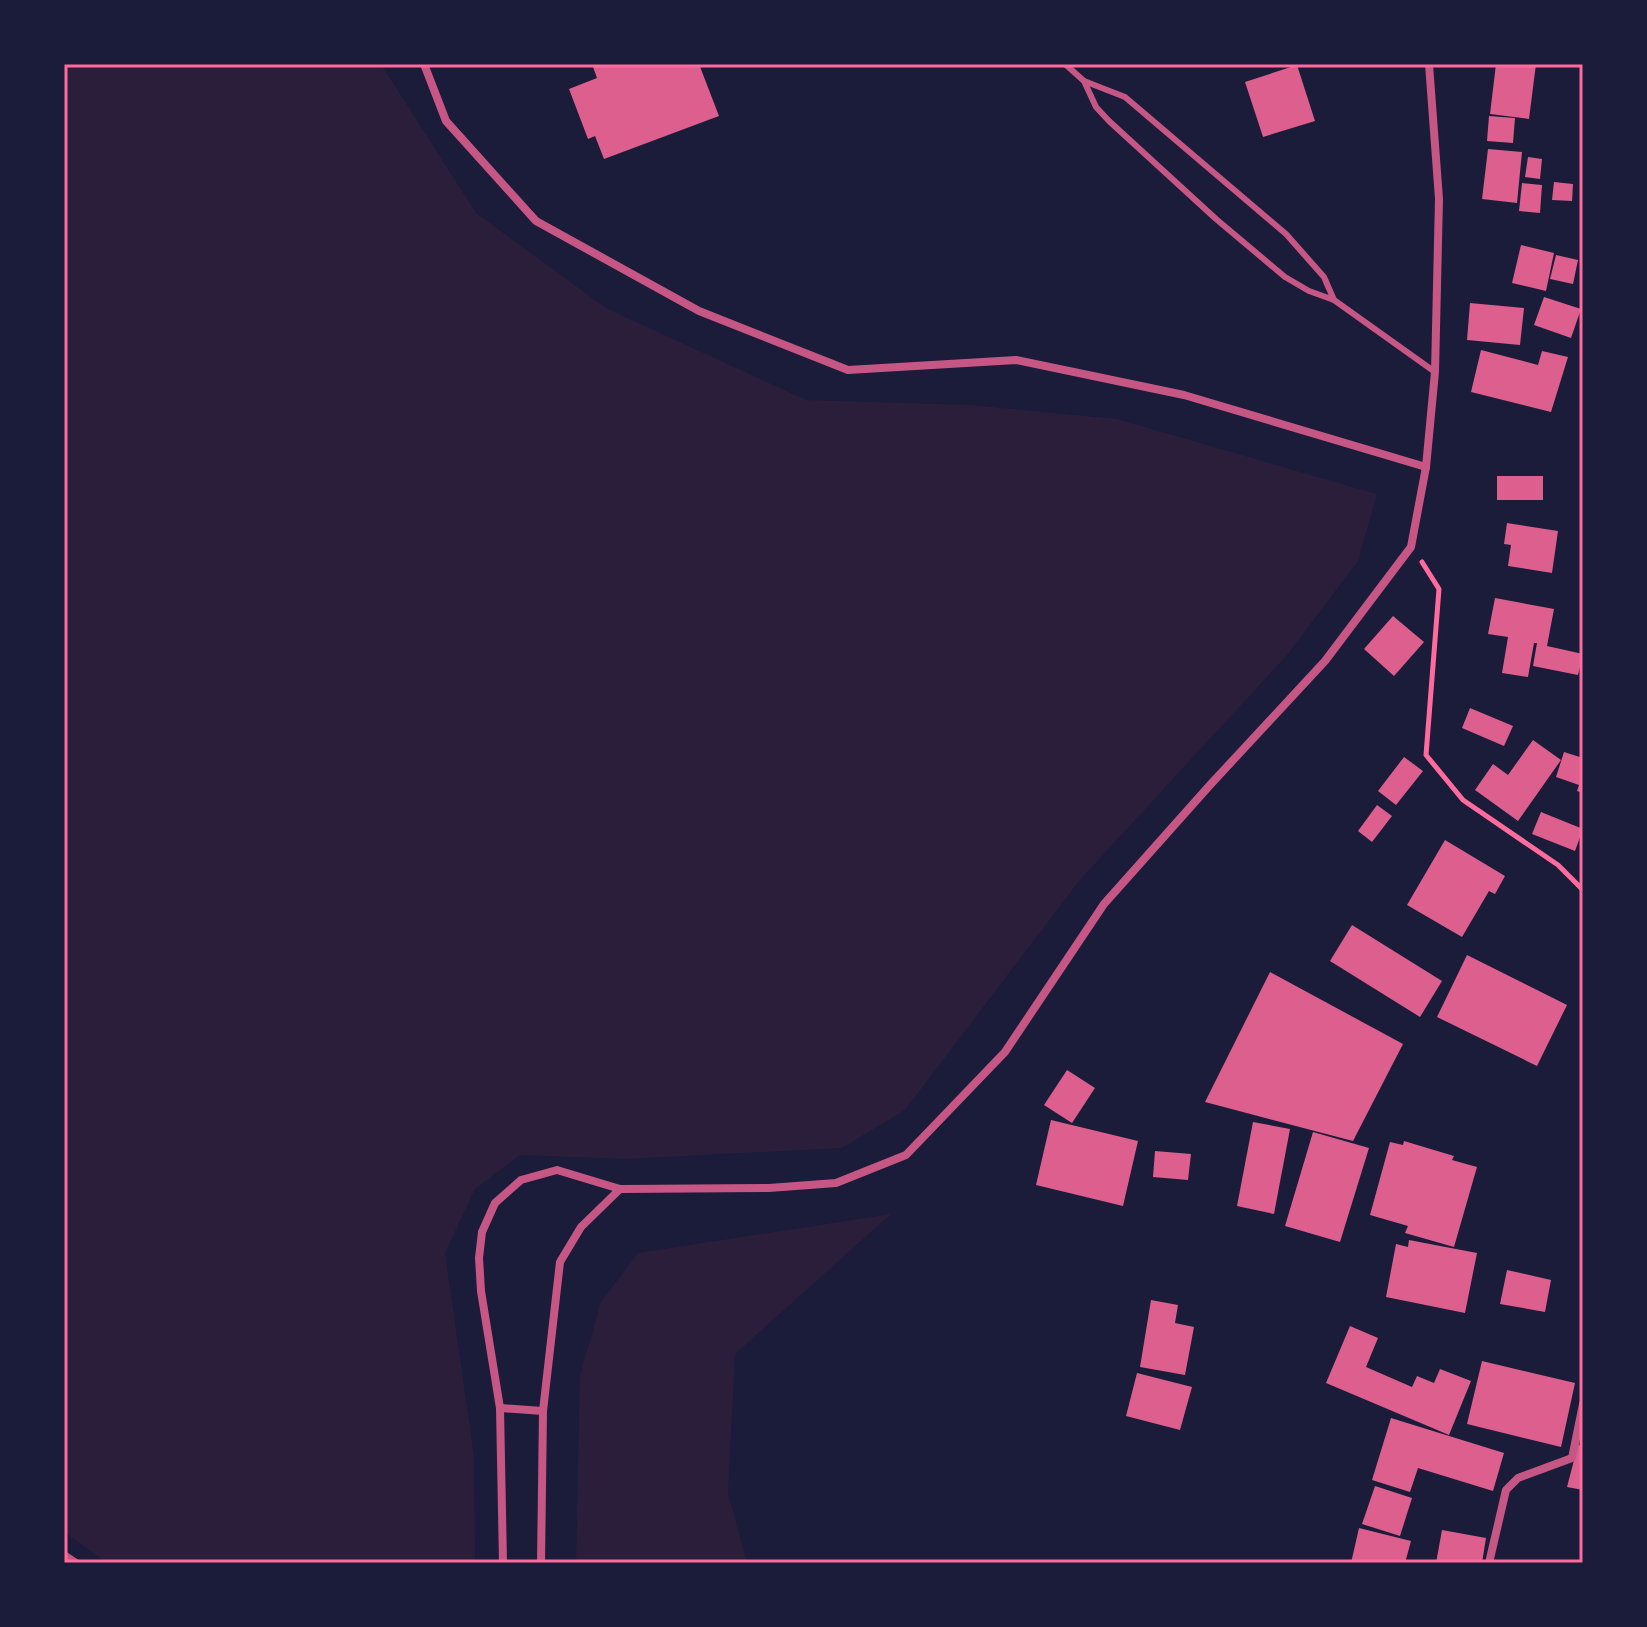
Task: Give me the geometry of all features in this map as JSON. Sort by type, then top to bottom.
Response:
[{"type":"street","points":[[424,64],[446,121],[536,221],[699,311],[848,370],[1016,360],[1184,395],[1426,467]]},
{"type":"street","points":[[503,1563],[500,1408],[481,1291],[479,1258],[482,1232],[495,1203],[521,1180],[557,1170],[620,1189],[769,1188],[836,1183],[906,1155],[1005,1052],[1104,904],[1325,661],[1411,547],[1426,467],[1435,372],[1439,199],[1429,64]]},
{"type":"street","points":[[541,1563],[543,1411],[560,1262],[581,1227],[620,1189]]},
{"type":"street","points":[[1489,1563],[1506,1490],[1518,1478],[1572,1458],[1583,1404]]},
{"type":"street","points":[[500,1408],[543,1411]]},
{"type":"street","points":[[64,1555],[76,1563]]},
{"type":"lane","points":[[1065,64],[1084,81],[1125,97],[1286,234],[1324,277],[1334,300]]},
{"type":"lane","points":[[1084,81],[1096,107],[1109,121],[1285,277],[1309,291],[1334,300],[1435,372]]},
{"type":"path","points":[[1411,547],[1439,589],[1426,755],[1463,800],[1558,865],[1583,890]]},
{"type":"shaded area","points":[[64,64],[381,64],[476,213],[606,308],[806,400],[970,405],[1117,419],[1377,494],[1358,561],[1288,654],[1079,881],[905,1110],[842,1148],[626,1159],[520,1155],[475,1189],[445,1253],[474,1456],[475,1563],[107,1563],[64,1532]]},
{"type":"shaded area","points":[[891,1214],[735,1354],[728,1493],[747,1563],[576,1563],[580,1375],[601,1302],[638,1253]]},
{"type":"building","points":[[592,64],[699,64],[719,116],[604,159],[595,136],[588,139],[569,89],[597,78]]},
{"type":"building","points":[[1496,64],[1536,64],[1529,119],[1490,114]]},
{"type":"building","points":[[1297,65],[1315,121],[1263,137],[1245,82]]},
{"type":"building","points":[[1489,116],[1515,118],[1513,143],[1487,141]]},
{"type":"building","points":[[1488,149],[1522,152],[1517,203],[1482,199]]},
{"type":"building","points":[[1528,157],[1542,159],[1540,179],[1525,177]]},
{"type":"building","points":[[1554,182],[1573,184],[1572,201],[1552,200]]},
{"type":"building","points":[[1522,183],[1542,185],[1540,213],[1519,211]]},
{"type":"building","points":[[1521,245],[1554,253],[1546,291],[1512,283]]},
{"type":"building","points":[[1556,255],[1578,260],[1573,284],[1550,279]]},
{"type":"building","points":[[1544,297],[1581,309],[1571,338],[1534,325]]},
{"type":"building","points":[[1470,303],[1524,308],[1520,345],[1467,340]]},
{"type":"building","points":[[1481,350],[1538,365],[1542,351],[1568,357],[1551,412],[1471,392]]},
{"type":"building","points":[[1497,476],[1543,476],[1543,500],[1497,500]]},
{"type":"building","points":[[1507,523],[1558,531],[1552,573],[1508,566],[1511,545],[1504,544]]},
{"type":"building","points":[[1495,598],[1554,609],[1547,646],[1583,654],[1578,675],[1533,666],[1537,643],[1534,643],[1528,677],[1502,673],[1508,637],[1488,634]]},
{"type":"building","points":[[1393,616],[1424,642],[1394,676],[1364,649]]},
{"type":"building","points":[[1470,708],[1513,726],[1504,746],[1462,728]]},
{"type":"building","points":[[1533,740],[1561,760],[1518,821],[1475,790],[1493,764],[1508,775]]},
{"type":"building","points":[[1564,752],[1583,758],[1583,793],[1577,791],[1579,785],[1556,777]]},
{"type":"building","points":[[1404,757],[1423,771],[1396,805],[1378,791]]},
{"type":"building","points":[[1377,805],[1392,816],[1372,842],[1358,831]]},
{"type":"building","points":[[1541,812],[1583,829],[1575,851],[1532,834]]},
{"type":"building","points":[[1445,840],[1505,876],[1495,894],[1489,891],[1462,937],[1407,905]]},
{"type":"building","points":[[1352,925],[1442,981],[1420,1017],[1330,961]]},
{"type":"building","points":[[1467,955],[1567,1005],[1537,1066],[1437,1017]]},
{"type":"building","points":[[1270,972],[1403,1044],[1353,1141],[1205,1102]]},
{"type":"building","points":[[1067,1070],[1095,1088],[1072,1123],[1044,1105]]},
{"type":"building","points":[[1051,1120],[1138,1141],[1123,1206],[1036,1185]]},
{"type":"building","points":[[1253,1122],[1290,1129],[1274,1214],[1237,1206]]},
{"type":"building","points":[[1313,1132],[1369,1148],[1340,1242],[1285,1226]]},
{"type":"building","points":[[1404,1141],[1454,1156],[1452,1160],[1477,1167],[1454,1247],[1405,1233],[1408,1226],[1370,1215],[1390,1142],[1403,1145]]},
{"type":"building","points":[[1155,1151],[1191,1154],[1188,1180],[1153,1177]]},
{"type":"building","points":[[1409,1240],[1477,1253],[1465,1313],[1386,1297],[1396,1244],[1408,1247]]},
{"type":"building","points":[[1507,1270],[1551,1280],[1545,1312],[1500,1304]]},
{"type":"building","points":[[1151,1300],[1178,1305],[1175,1323],[1194,1327],[1185,1375],[1140,1367]]},
{"type":"building","points":[[1350,1326],[1378,1338],[1366,1367],[1412,1387],[1417,1376],[1434,1383],[1440,1369],[1471,1381],[1449,1435],[1326,1383]]},
{"type":"building","points":[[1482,1361],[1575,1383],[1561,1447],[1467,1424]]},
{"type":"building","points":[[1137,1373],[1192,1387],[1180,1430],[1126,1416]]},
{"type":"building","points":[[1391,1418],[1504,1453],[1493,1491],[1418,1468],[1410,1492],[1372,1480]]},
{"type":"building","points":[[1578,1445],[1583,1446],[1583,1490],[1567,1487]]},
{"type":"building","points":[[1375,1486],[1412,1498],[1400,1536],[1362,1524]]},
{"type":"building","points":[[1359,1528],[1411,1541],[1405,1563],[1351,1563]]},
{"type":"building","points":[[1442,1530],[1486,1538],[1482,1563],[1436,1563]]}]
